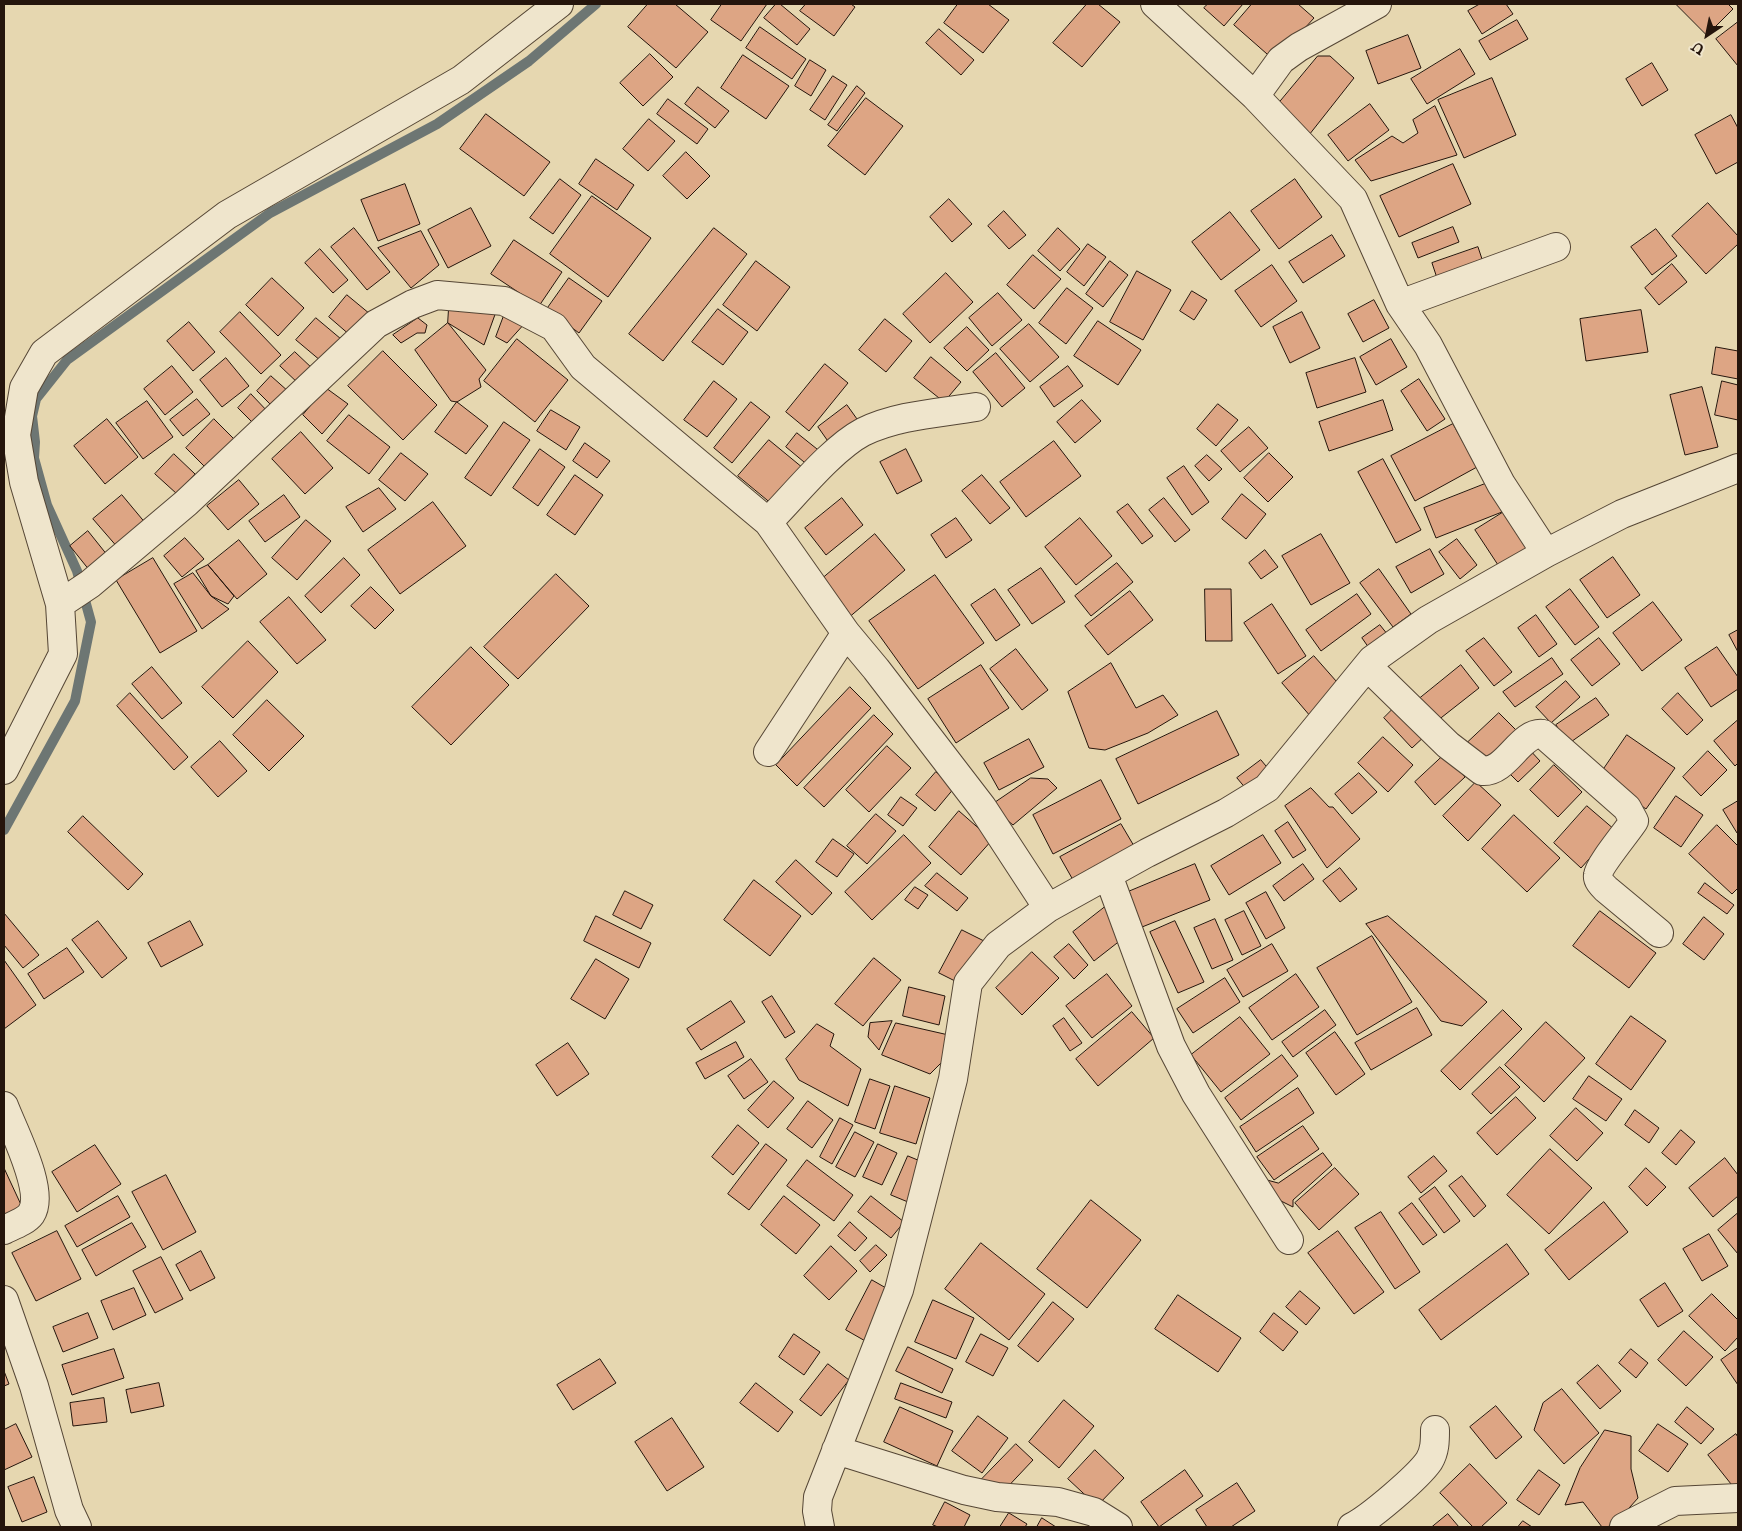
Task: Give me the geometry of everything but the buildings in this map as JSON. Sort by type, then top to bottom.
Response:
[{"type":"street","points":[[4,770],[62,654],[74,596],[24,482],[16,435],[24,388],[44,353],[227,215],[461,80],[559,4]]},
{"type":"street","points":[[1155,4],[1255,96],[1353,199],[1400,304],[1428,345],[1501,484],[1546,553]]},
{"type":"street","points":[[1255,96],[1281,60],[1377,4]]},
{"type":"street","points":[[1400,304],[1556,247]]},
{"type":"street","points":[[74,596],[186,503],[376,324],[413,304],[437,295],[504,302],[554,327],[583,367],[768,522],[846,633],[982,807],[1048,908]]},
{"type":"street","points":[[768,522],[833,455],[863,433],[898,420],[976,406]]},
{"type":"street","points":[[820,1527],[817,1511],[818,1497],[899,1290],[953,1079],[968,983],[998,945],[1048,908],[1147,853],[1226,813],[1267,788],[1372,660],[1428,620],[1546,553],[1622,514],[1738,468]]},
{"type":"street","points":[[768,752],[846,633]]},
{"type":"street","points":[[1367,666],[1448,745],[1482,771],[1488,772],[1496,768],[1532,736],[1543,734],[1627,808],[1634,821],[1598,874],[1598,880],[1606,889],[1660,933]]},
{"type":"street","points":[[1108,875],[1171,1046],[1196,1094],[1289,1240]]},
{"type":"street","points":[[4,1106],[25,1158],[34,1190],[35,1206],[30,1216],[4,1230]]},
{"type":"street","points":[[4,1300],[34,1386],[69,1510],[77,1527]]},
{"type":"street","points":[[1352,1527],[1417,1476],[1430,1460],[1435,1447],[1435,1430]]},
{"type":"street","points":[[836,1450],[964,1490],[997,1497],[1058,1502],[1094,1512],[1118,1527]]},
{"type":"street","points":[[1624,1527],[1674,1501],[1738,1498]]},
{"type":"waterway","points":[[4,830],[75,701],[91,622],[77,571],[47,505],[34,458],[35,442],[32,416],[36,399],[67,360],[270,213],[437,124],[529,61],[596,4]]}]
